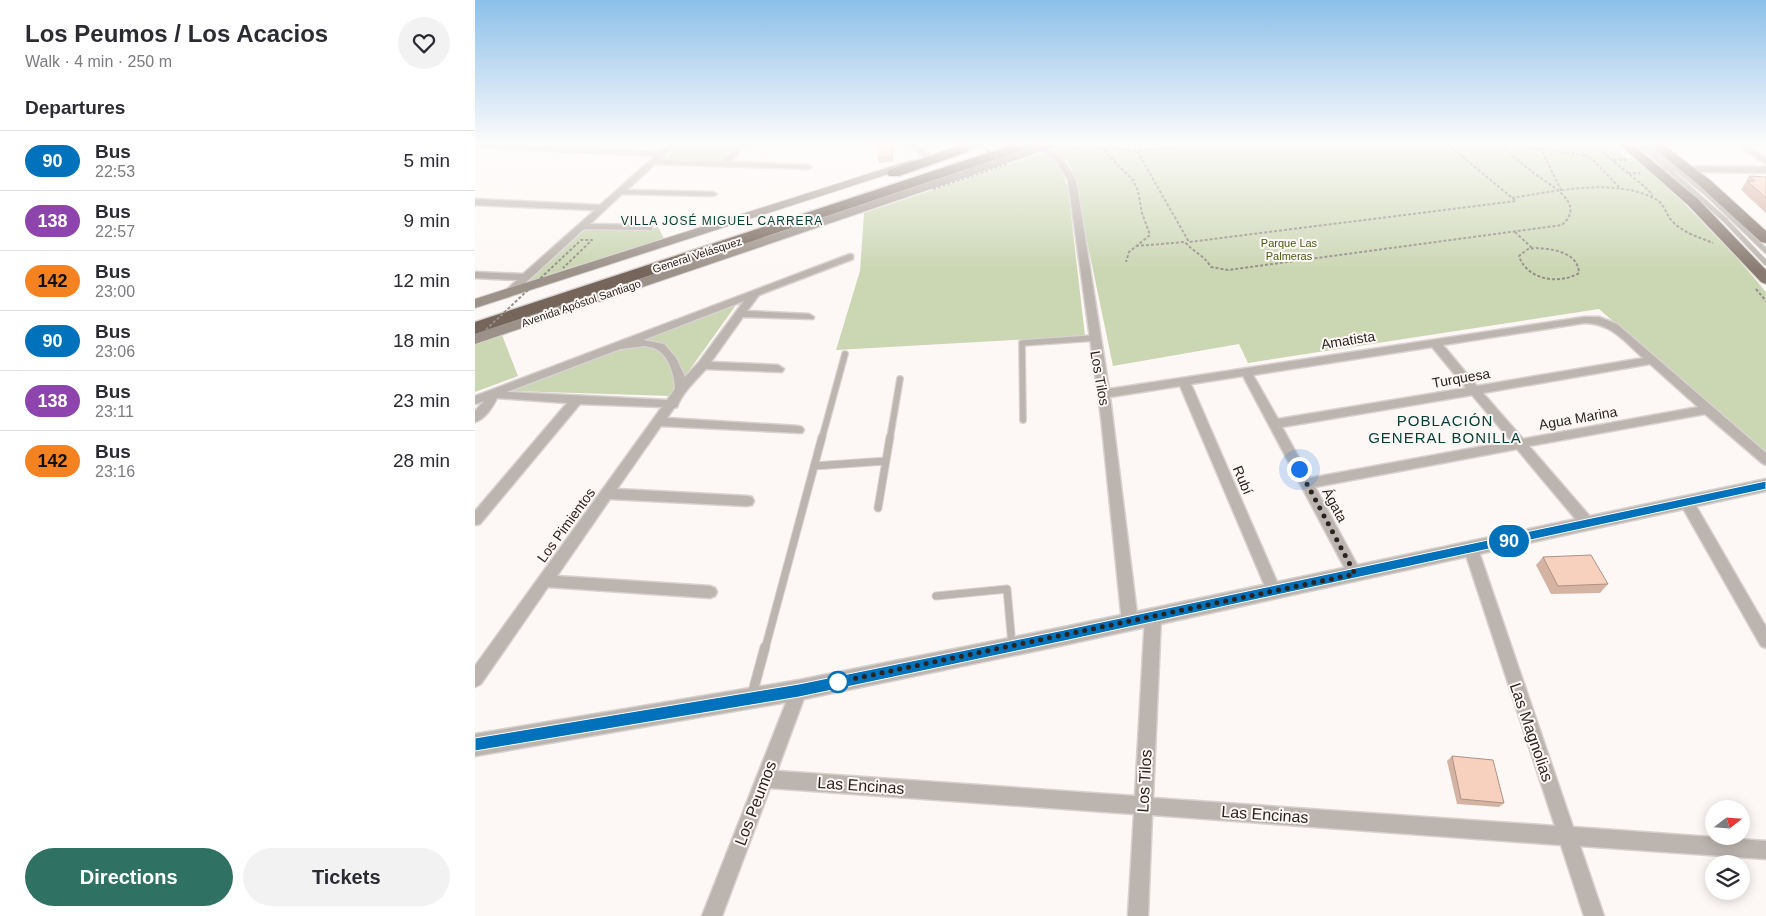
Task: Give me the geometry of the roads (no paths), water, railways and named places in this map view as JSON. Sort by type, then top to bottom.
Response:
[{"type":"highway","points":[[802,208],[862,186]]},
{"type":"highway","name":"General Velásquez","points":[[475,314],[870,186]]},
{"type":"highway","name":"General Velásquez","points":[[475,328],[906,186]]},
{"type":"highway","points":[[714,258],[848,204]]},
{"type":"main road","points":[[475,304],[844,186]]},
{"type":"main road","name":"Avenida Apóstol Santiago","points":[[475,340],[921,186]]},
{"type":"main road","points":[[1683,186],[1693,202],[1766,279]]},
{"type":"main road","points":[[1695,186],[1766,239]]},
{"type":"street","points":[[507,294],[629,186]]},
{"type":"street","name":"Los Tilos","points":[[1073,186],[1103,394],[1130,622]]},
{"type":"street","points":[[622,192],[713,194]]},
{"type":"street","points":[[475,202],[603,208]]},
{"type":"street","points":[[584,226],[649,228]]},
{"type":"street","points":[[475,400],[850,257]]},
{"type":"street","points":[[475,275],[526,277]]},
{"type":"street","name":"Los Pimientos","points":[[475,679],[673,404],[681,390],[703,365],[756,292]]},
{"type":"street","points":[[741,314],[809,317]]},
{"type":"street","name":"Amatista","points":[[1103,394],[1584,320],[1599,320],[1613,326],[1653,360]]},
{"type":"street","points":[[613,346],[644,342],[660,346],[677,370],[681,390]]},
{"type":"street","points":[[1434,342],[1588,524]]},
{"type":"street","points":[[1653,360],[1766,460]]},
{"type":"street","name":"Turquesa","points":[[1275,424],[1653,360]]},
{"type":"street","points":[[703,365],[778,369]]},
{"type":"street","name":"Ágata","points":[[1246,371],[1355,574]]},
{"type":"street","name":"Rubí","points":[[1184,381],[1274,591]]},
{"type":"street","points":[[494,393],[504,396],[673,404]]},
{"type":"street","points":[[475,418],[488,405],[494,393]]},
{"type":"street","points":[[475,520],[577,400]]},
{"type":"street","name":"Agua Marina","points":[[1307,484],[1708,409]]},
{"type":"street","points":[[660,422],[798,430]]},
{"type":"street","points":[[475,745],[799,690],[1130,622],[1766,485]]},
{"type":"street","points":[[608,494],[747,501]]},
{"type":"street","points":[[1687,503],[1766,641]]},
{"type":"street","name":"Las Magnolias","points":[[1471,549],[1594,916]]},
{"type":"street","points":[[545,581],[710,592]]},
{"type":"street","name":"Los Tilos","points":[[1138,916],[1153,617]]},
{"type":"street","name":"Los Peumos","points":[[712,916],[799,690]]},
{"type":"street","name":"Las Encinas","points":[[765,779],[1143,804],[1766,850]]},
{"type":"lane","points":[[1690,186],[1766,263]]},
{"type":"lane","points":[[1692,186],[1766,251]]},
{"type":"lane","points":[[1023,420],[1022,343],[1094,338]]},
{"type":"lane","points":[[751,698],[845,354]]},
{"type":"lane","points":[[878,508],[900,378]]},
{"type":"lane","points":[[814,466],[886,461]]},
{"type":"lane","points":[[936,596],[1007,589],[1012,646]]},
{"type":"district","name":"VILLA JOSÉ MIGUEL CARRERA","points":[[722,221]]},
{"type":"district","name":"POBLACIÓN GENERAL BONILLA","points":[[1445,430]]},
{"type":"park label","name":"Parque Las Palmeras","points":[[1289,249]]}]
